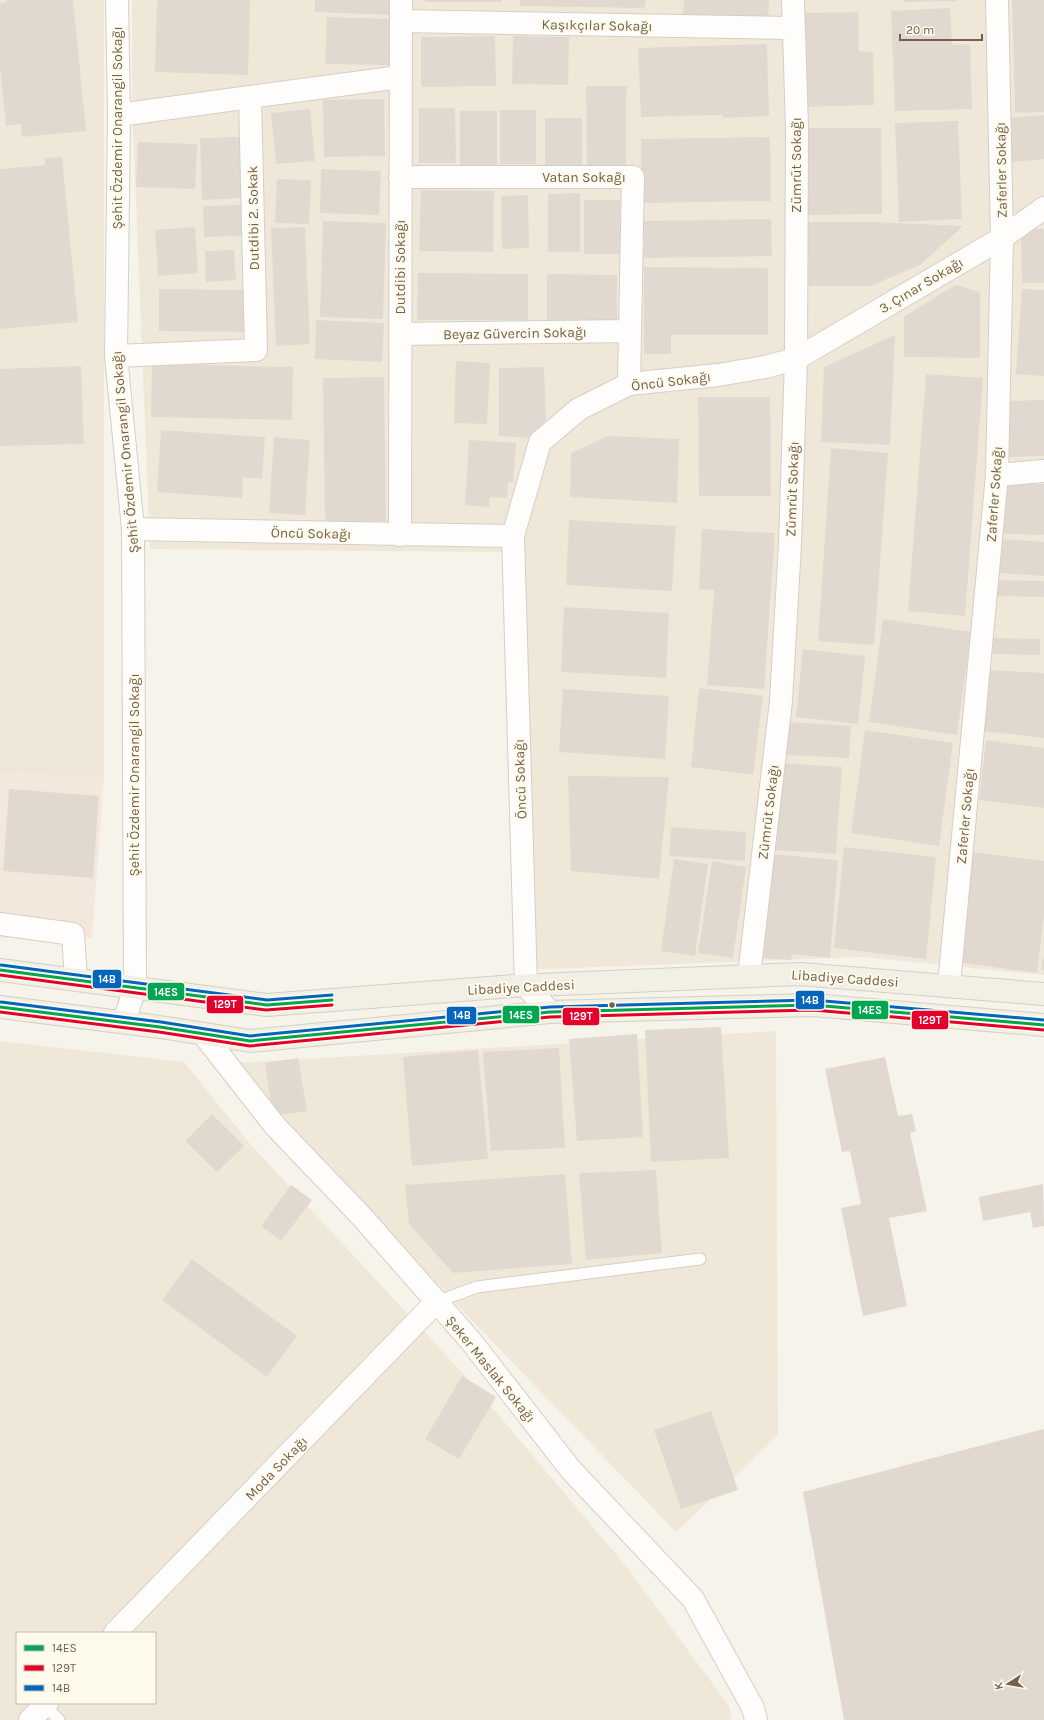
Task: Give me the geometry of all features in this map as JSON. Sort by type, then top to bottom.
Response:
[{"type":"main road","name":"Libadiye Caddesi","points":[[0,970],[267,1005],[526,986],[800,974],[1044,994]]},
{"type":"main road","name":"Libadiye Caddesi","points":[[0,1007],[124,1022],[250,1041],[550,1012],[812,1005],[1044,1025]]},
{"type":"street","name":"Şehit Özdemir Onarangil Sokağı","points":[[117,0],[119,116],[116,356],[133,530],[135,988],[124,1022]]},
{"type":"street","name":"Dutdibi Sokağı","points":[[400,535],[401,0]]},
{"type":"street","name":"Zümrüt Sokağı","points":[[749,976],[781,701],[790,544],[796,359],[797,128],[793,0]]},
{"type":"street","name":"Zaferler Sokağı","points":[[949,986],[997,474],[1002,238],[997,0]]},
{"type":"street","name":"Kaşıkçılar Sokağı","points":[[401,21],[793,28]]},
{"type":"street","points":[[119,116],[400,77]]},
{"type":"street","name":"Dutdibi 2. Sokak","points":[[116,356],[256,350],[250,97]]},
{"type":"street","name":"Vatan Sokağı","points":[[400,177],[633,177],[629,384]]},
{"type":"street","name":"3. Çınar Sokağı","points":[[796,359],[1002,238],[1044,208]]},
{"type":"street","name":"Beyaz Güvercin Sokağı","points":[[400,334],[630,331]]},
{"type":"street","name":"Öncü Sokağı","points":[[526,986],[513,536],[540,442],[579,408],[629,384],[718,375],[765,367],[796,359]]},
{"type":"street","points":[[997,474],[1044,471]]},
{"type":"street","name":"Öncü Sokağı","points":[[133,530],[513,536]]},
{"type":"street","points":[[0,924],[73,934],[76,980]]},
{"type":"street","points":[[526,986],[550,1012]]},
{"type":"street","name":"Şeker Maslak Sokağı","points":[[203,1034],[276,1127],[363,1218],[470,1340],[571,1470],[693,1599],[753,1708],[756,1720]]},
{"type":"street","name":"Moda Sokağı","points":[[116,1632],[436,1302]]},
{"type":"lane","points":[[436,1302],[477,1287],[700,1259]]},
{"type":"shaded area","points":[[0,0],[104,0],[104,777],[0,773]]},
{"type":"shaded area","points":[[132,0],[1044,0],[1044,975],[862,957],[518,970],[503,552],[150,549],[132,101]]},
{"type":"shaded area","points":[[0,773],[104,777],[92,938],[0,938]]},
{"type":"shaded area","points":[[776,1031],[778,1435],[676,1532],[352,1196],[237,1063]]},
{"type":"shaded area","points":[[0,1041],[184,1062],[251,1145],[469,1380],[625,1565],[729,1706],[732,1720],[0,1720]]},
{"type":"building","points":[[6,0],[73,0],[86,131],[22,137],[21,124],[6,126],[0,67],[0,3],[6,2]]},
{"type":"building","points":[[157,0],[250,0],[248,75],[155,72]]},
{"type":"building","points":[[315,0],[390,0],[389,15],[315,12]]},
{"type":"building","points":[[425,0],[502,0],[502,2],[425,2]]},
{"type":"building","points":[[520,0],[646,0],[644,8],[520,6]]},
{"type":"building","points":[[684,0],[769,0],[768,20],[683,16]]},
{"type":"building","points":[[904,0],[957,0],[957,1],[904,2]]},
{"type":"building","points":[[1012,0],[1044,0],[1044,112],[1015,113]]},
{"type":"building","points":[[950,8],[952,45],[970,44],[972,109],[895,111],[891,11]]},
{"type":"building","points":[[858,12],[859,51],[873,52],[874,105],[802,107],[801,13]]},
{"type":"building","points":[[327,17],[390,19],[389,65],[325,64]]},
{"type":"building","points":[[495,36],[496,86],[421,87],[421,37]]},
{"type":"building","points":[[513,36],[569,37],[568,85],[512,84]]},
{"type":"building","points":[[767,44],[769,116],[723,118],[723,115],[641,117],[638,48]]},
{"type":"building","points":[[586,86],[627,86],[626,167],[587,167]]},
{"type":"building","points":[[384,99],[385,156],[324,157],[323,100]]},
{"type":"building","points":[[419,108],[455,108],[456,163],[419,163]]},
{"type":"building","points":[[310,109],[315,161],[276,164],[271,113]]},
{"type":"building","points":[[500,110],[536,110],[536,164],[500,164]]},
{"type":"building","points":[[460,111],[497,111],[497,165],[460,165]]},
{"type":"building","points":[[1044,115],[1044,159],[1012,162],[1008,118]]},
{"type":"building","points":[[545,118],[582,118],[582,172],[545,172]]},
{"type":"building","points":[[958,121],[962,219],[899,222],[895,123]]},
{"type":"building","points":[[807,128],[881,128],[882,214],[808,215]]},
{"type":"building","points":[[242,137],[244,198],[202,200],[200,138]]},
{"type":"building","points":[[770,137],[771,201],[642,203],[641,139]]},
{"type":"building","points":[[138,142],[197,144],[195,189],[136,187]]},
{"type":"building","points":[[62,157],[78,322],[0,329],[0,169],[45,165],[45,158]]},
{"type":"building","points":[[321,169],[381,171],[379,215],[320,213]]},
{"type":"building","points":[[277,179],[311,180],[309,224],[275,223]]},
{"type":"building","points":[[421,190],[494,191],[493,252],[419,251]]},
{"type":"building","points":[[580,193],[580,252],[548,252],[548,194]]},
{"type":"building","points":[[528,195],[529,248],[502,249],[501,196]]},
{"type":"building","points":[[584,200],[620,200],[620,254],[584,254]]},
{"type":"building","points":[[244,205],[244,236],[204,237],[203,206]]},
{"type":"building","points":[[771,219],[772,256],[644,258],[644,221]]},
{"type":"building","points":[[323,221],[386,223],[383,319],[320,317]]},
{"type":"building","points":[[803,222],[874,222],[963,226],[920,265],[870,286],[804,286]]},
{"type":"building","points":[[195,227],[198,273],[158,276],[155,230]]},
{"type":"building","points":[[305,227],[310,344],[276,346],[271,228]]},
{"type":"building","points":[[1021,229],[1044,229],[1044,283],[1022,283]]},
{"type":"building","points":[[234,250],[236,280],[206,282],[205,251]]},
{"type":"building","points":[[644,267],[768,268],[768,335],[671,335],[671,354],[644,354]]},
{"type":"building","points":[[418,273],[528,274],[528,320],[417,320]]},
{"type":"building","points":[[547,274],[617,275],[617,322],[547,321]]},
{"type":"building","points":[[955,285],[980,292],[980,358],[904,357],[904,317]]},
{"type":"building","points":[[159,289],[246,290],[245,332],[159,331]]},
{"type":"building","points":[[1022,289],[1044,290],[1044,376],[1016,374]]},
{"type":"building","points":[[316,320],[384,323],[382,362],[315,359]]},
{"type":"building","points":[[895,335],[890,445],[821,442],[824,367]]},
{"type":"building","points":[[456,361],[490,363],[487,424],[454,423]]},
{"type":"building","points":[[152,364],[293,367],[292,420],[151,417]]},
{"type":"building","points":[[81,366],[84,444],[0,446],[0,369]]},
{"type":"building","points":[[544,367],[546,419],[531,438],[499,436],[499,368]]},
{"type":"building","points":[[926,374],[983,378],[965,616],[908,611]]},
{"type":"building","points":[[384,377],[386,521],[325,522],[323,378]]},
{"type":"building","points":[[698,397],[770,397],[771,496],[699,496]]},
{"type":"building","points":[[1044,400],[1044,456],[1008,457],[1006,401]]},
{"type":"building","points":[[161,430],[265,437],[262,479],[243,477],[242,498],[157,492]]},
{"type":"building","points":[[608,436],[679,439],[677,503],[570,497],[571,453]]},
{"type":"building","points":[[274,437],[310,440],[305,515],[269,513]]},
{"type":"building","points":[[469,440],[516,443],[513,482],[508,482],[507,498],[490,497],[489,507],[465,505]]},
{"type":"building","points":[[831,448],[888,453],[874,645],[818,641]]},
{"type":"building","points":[[1003,483],[1044,484],[1044,535],[1002,534]]},
{"type":"building","points":[[569,520],[676,526],[672,591],[566,585]]},
{"type":"building","points":[[702,529],[775,533],[764,689],[707,685],[714,590],[699,589]]},
{"type":"building","points":[[1001,539],[1044,542],[1044,576],[998,573]]},
{"type":"building","points":[[996,580],[1044,581],[1044,597],[996,596]]},
{"type":"building","points":[[564,607],[669,613],[666,678],[561,672]]},
{"type":"building","points":[[883,619],[971,632],[957,735],[869,722]]},
{"type":"building","points":[[988,638],[1040,639],[1040,655],[987,654]]},
{"type":"building","points":[[803,649],[865,656],[858,724],[796,717]]},
{"type":"building","points":[[989,670],[1044,673],[1044,738],[982,731]]},
{"type":"building","points":[[699,688],[763,696],[753,775],[691,767]]},
{"type":"building","points":[[563,689],[669,696],[665,759],[559,752]]},
{"type":"building","points":[[787,722],[851,726],[849,758],[786,755]]},
{"type":"building","points":[[865,730],[953,743],[939,846],[851,833]]},
{"type":"building","points":[[986,740],[1044,748],[1044,808],[979,800]]},
{"type":"building","points":[[781,763],[842,767],[836,854],[776,850]]},
{"type":"building","points":[[568,776],[669,777],[659,879],[571,871]]},
{"type":"building","points":[[9,789],[99,796],[93,878],[3,871]]},
{"type":"building","points":[[671,827],[746,832],[745,861],[669,856]]},
{"type":"building","points":[[844,847],[936,857],[926,959],[834,948]]},
{"type":"building","points":[[971,852],[1044,861],[1044,915],[1037,973],[957,962]]},
{"type":"building","points":[[771,854],[838,860],[830,958],[792,954],[791,960],[762,958]]},
{"type":"building","points":[[674,859],[708,864],[695,956],[661,951]]},
{"type":"building","points":[[712,861],[746,867],[733,958],[698,953]]},
{"type":"building","points":[[1043,958],[1044,970],[1041,970]]},
{"type":"building","points":[[721,1027],[729,1158],[651,1162],[645,1030]]},
{"type":"building","points":[[637,1034],[643,1137],[577,1141],[569,1039]]},
{"type":"building","points":[[559,1048],[565,1148],[491,1151],[483,1052]]},
{"type":"building","points":[[478,1050],[488,1159],[412,1166],[403,1057]]},
{"type":"building","points":[[885,1057],[898,1116],[912,1114],[916,1131],[910,1133],[927,1211],[889,1218],[907,1306],[863,1316],[841,1208],[861,1204],[850,1151],[842,1152],[825,1069]]},
{"type":"building","points":[[298,1058],[307,1111],[273,1116],[265,1063]]},
{"type":"building","points":[[212,1114],[244,1146],[217,1172],[185,1141]]},
{"type":"building","points":[[656,1170],[662,1253],[586,1260],[579,1173]]},
{"type":"building","points":[[565,1174],[572,1264],[453,1273],[409,1224],[405,1185]]},
{"type":"building","points":[[1043,1184],[1044,1226],[1033,1228],[1030,1212],[983,1221],[979,1197]]},
{"type":"building","points":[[291,1185],[312,1200],[281,1241],[261,1226]]},
{"type":"building","points":[[192,1259],[297,1336],[267,1377],[162,1300]]},
{"type":"building","points":[[462,1376],[496,1397],[459,1459],[425,1439]]},
{"type":"building","points":[[711,1411],[738,1490],[681,1509],[654,1430]]},
{"type":"building","points":[[1044,1429],[1044,1720],[844,1720],[803,1492]]},
{"type":"transit line","name":"14B","points":[[1,965],[267,1000],[332,995]]},
{"type":"transit line","name":"14ES","points":[[0,970],[267,1005],[332,1000]]},
{"type":"transit line","name":"129T","points":[[0,975],[266,1010],[332,1005]]},
{"type":"transit line","name":"14B","points":[[1,1002],[161,1022],[250,1036],[550,1007],[813,1000],[1044,1020]]},
{"type":"transit line","name":"14ES","points":[[0,1007],[160,1027],[250,1041],[550,1012],[813,1005],[1044,1025]]},
{"type":"transit line","name":"129T","points":[[0,1012],[159,1032],[250,1046],[550,1017],[813,1010],[1044,1030]]}]
